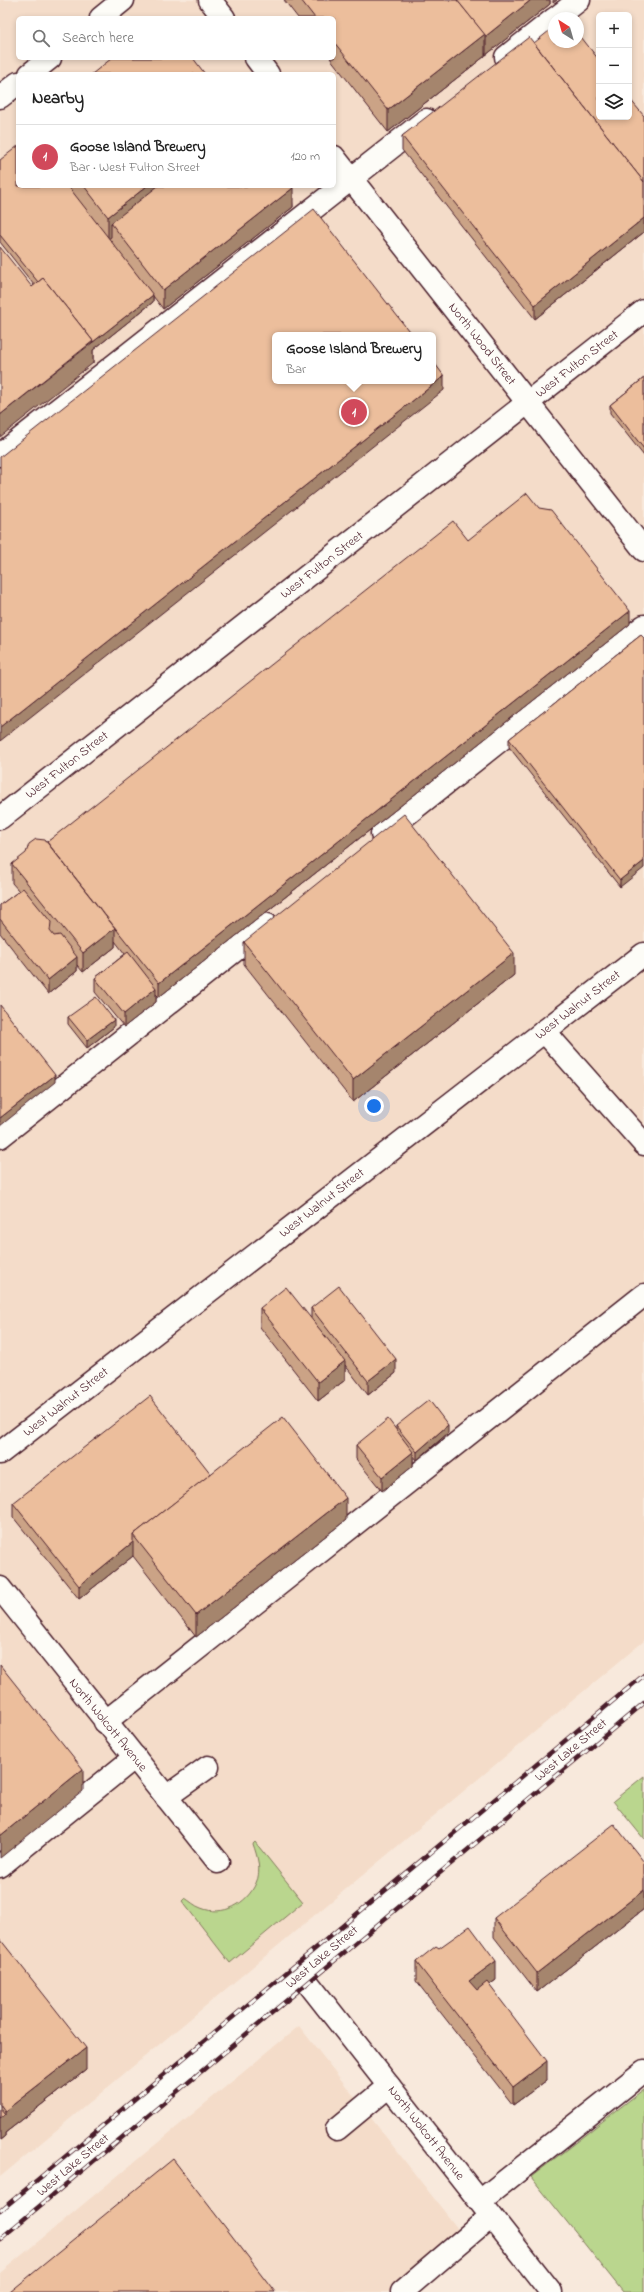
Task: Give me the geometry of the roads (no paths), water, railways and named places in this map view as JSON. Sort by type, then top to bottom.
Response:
[{"type":"street","points":[[103,16],[123,0]]},
{"type":"street","points":[[210,0],[222,16]]},
{"type":"street","points":[[564,12],[579,0]]},
{"type":"street","points":[[493,67],[548,24]]},
{"type":"street","points":[[32,72],[48,60]]},
{"type":"street","points":[[258,60],[266,72]]},
{"type":"street","points":[[0,98],[16,85]]},
{"type":"street","points":[[0,455],[445,105]]},
{"type":"street","name":"North Wood Street","points":[[336,160],[644,550]]},
{"type":"street","name":"West Fulton Street","points":[[0,818],[644,311]]},
{"type":"street","points":[[366,846],[644,626]]},
{"type":"street","points":[[0,1137],[286,910]]},
{"type":"street","name":"West Walnut Street","points":[[0,1453],[644,954]]},
{"type":"street","points":[[544,1032],[644,1144]]},
{"type":"street","points":[[105,1722],[644,1295]]},
{"type":"street","name":"North Wolcott Avenue","points":[[0,1588],[105,1722],[135,1757],[218,1862]]},
{"type":"street","name":"West Lake Street","points":[[0,2225],[644,1689]]},
{"type":"street","points":[[0,1866],[135,1757]]},
{"type":"street","points":[[166,1797],[208,1767]]},
{"type":"street","name":"North Wolcott Avenue","points":[[301,1974],[551,2292]]},
{"type":"street","points":[[402,2292],[486,2208],[644,2071]]},
{"type":"street","points":[[337,2129],[389,2086]]},
{"type":"railway","points":[[0,2211],[644,1675]]},
{"type":"railway","points":[[0,2239],[644,1703]]},
{"type":"place","name":"Goose Island Brewery","points":[[354,412]]}]
